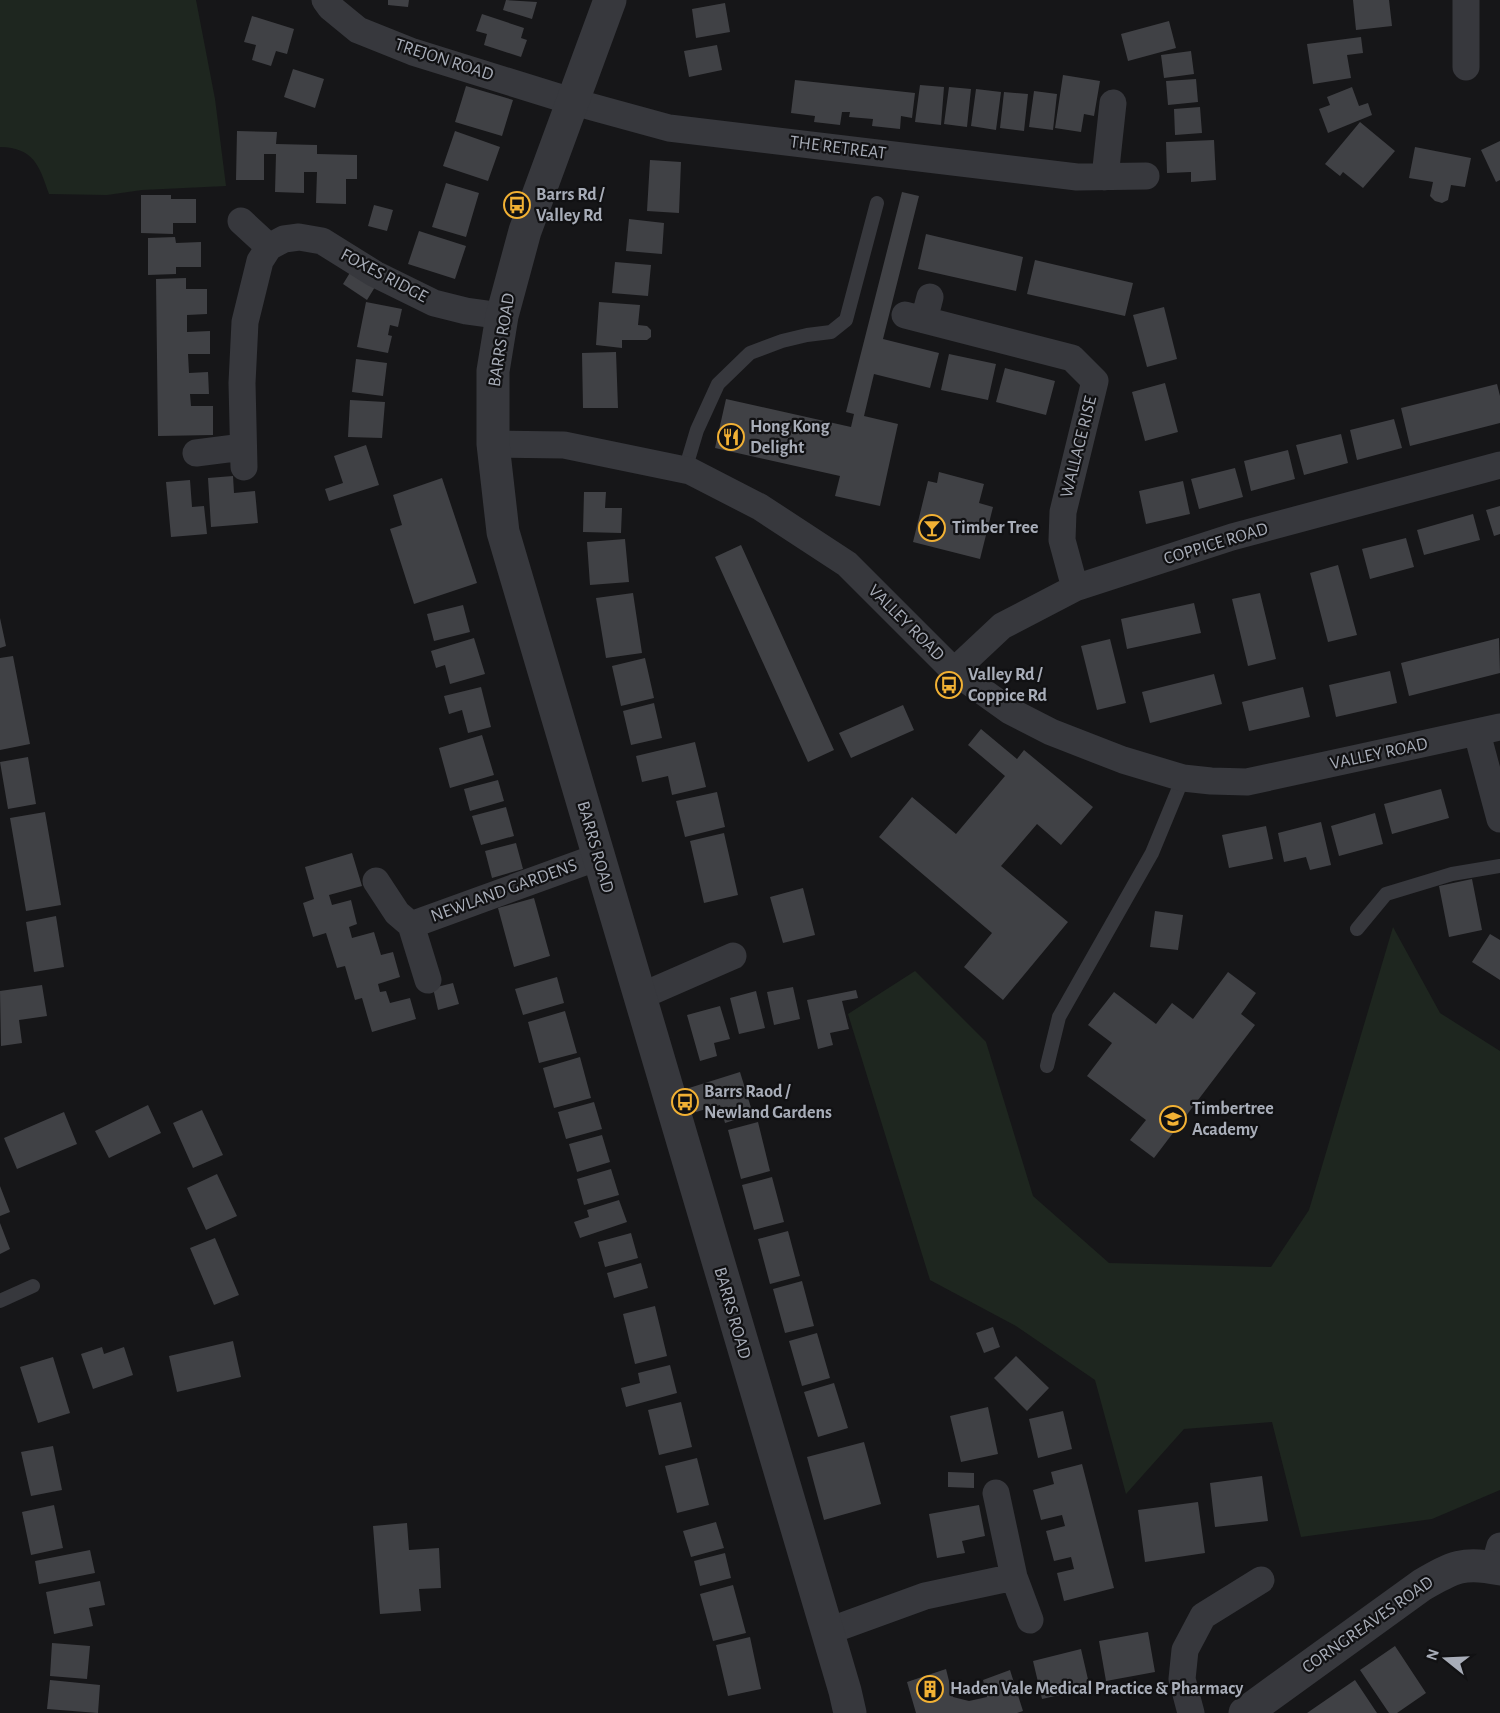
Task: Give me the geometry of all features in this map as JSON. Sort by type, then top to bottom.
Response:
[{"type":"street","name":"TREJON ROAD","points":[[325,0],[330,7],[358,30],[413,52],[574,102]]},
{"type":"street","name":"BARRS ROAD","points":[[610,0],[525,231],[502,316],[493,371],[493,444],[503,531],[826,1632],[851,1706]]},
{"type":"street","points":[[1466,0],[1466,67]]},
{"type":"street","name":"THE RETREAT","points":[[574,102],[669,128],[1077,177],[1146,176]]},
{"type":"street","points":[[1105,177],[1113,103]]},
{"type":"street","points":[[196,453],[243,457],[244,322],[260,261],[269,247],[241,221]]},
{"type":"street","name":"FOXES RIDGE","points":[[269,247],[284,239],[299,237],[322,242],[375,274],[434,303],[466,311],[502,316]]},
{"type":"street","name":"WALLACE RISE","points":[[920,311],[1072,358],[1095,381],[1064,512],[1062,540],[1075,588]]},
{"type":"street","name":"VALLEY ROAD","points":[[493,444],[564,445],[686,470],[760,507],[847,564],[954,670],[1010,711],[1051,732],[1123,760],[1183,778],[1247,782],[1488,730]]},
{"type":"street","name":"COPPICE ROAD","points":[[954,670],[1002,626],[1075,588],[1232,537],[1500,465]]},
{"type":"street","points":[[1488,730],[1500,819]]},
{"type":"street","name":"NEWLAND GARDENS","points":[[411,925],[598,857]]},
{"type":"street","name":"NEWLAND GARDENS","points":[[376,881],[397,913],[411,925],[428,980]]},
{"type":"street","points":[[639,997],[733,956]]},
{"type":"street","points":[[996,1493],[1014,1577],[1030,1620]]},
{"type":"street","name":"CORNGREAVES ROAD","points":[[1245,1713],[1448,1569],[1498,1561]]},
{"type":"street","points":[[826,1632],[925,1596],[1014,1577]]},
{"type":"street","points":[[1191,1713],[1186,1702],[1182,1679],[1185,1650],[1203,1616],[1261,1580]]},
{"type":"lane","points":[[686,470],[697,430],[718,384],[750,353],[782,340],[831,332],[846,320],[877,203]]},
{"type":"lane","points":[[1047,1066],[1059,1017],[1152,853],[1183,778]]},
{"type":"lane","points":[[1357,928],[1386,894],[1452,874],[1500,866]]},
{"type":"lane","points":[[0,1301],[33,1286]]},
{"type":"shaded area","points":[[0,0],[196,0],[215,99],[226,186],[142,190],[107,195],[49,194],[34,160],[21,151],[0,147]]},
{"type":"shaded area","points":[[1393,927],[1440,1013],[1500,1051],[1500,1490],[1432,1519],[1301,1537],[1272,1422],[1184,1429],[1126,1494],[1095,1380],[1016,1326],[930,1280],[848,1014],[915,971],[986,1042],[1033,1196],[1109,1263],[1271,1267],[1309,1210]]},
{"type":"building","points":[[388,0],[409,0],[408,7],[388,5]]},
{"type":"building","points":[[506,0],[537,2],[532,19],[503,10]]},
{"type":"building","points":[[1353,0],[1389,0],[1392,26],[1356,30]]},
{"type":"building","points":[[725,3],[730,32],[696,38],[692,9]]},
{"type":"building","points":[[482,14],[524,28],[521,38],[527,40],[521,57],[484,45],[487,34],[476,31]]},
{"type":"building","points":[[252,16],[294,29],[287,54],[276,51],[271,66],[252,60],[256,45],[244,42]]},
{"type":"building","points":[[1169,21],[1176,48],[1128,61],[1121,34]]},
{"type":"building","points":[[1361,37],[1363,53],[1347,55],[1351,78],[1313,84],[1307,44]]},
{"type":"building","points":[[717,45],[722,70],[689,77],[684,51]]},
{"type":"building","points":[[1191,51],[1194,74],[1164,78],[1161,55]]},
{"type":"building","points":[[293,69],[324,79],[315,108],[284,97]]},
{"type":"building","points":[[1063,75],[1100,81],[1094,116],[1084,114],[1081,132],[1055,128]]},
{"type":"building","points":[[1196,79],[1198,102],[1168,105],[1166,81]]},
{"type":"building","points":[[795,80],[915,93],[912,118],[901,116],[900,129],[872,126],[873,119],[849,117],[850,112],[842,112],[840,125],[814,122],[815,116],[791,113]]},
{"type":"building","points":[[920,85],[944,87],[941,125],[915,122]]},
{"type":"building","points":[[466,86],[513,100],[502,136],[455,122]]},
{"type":"building","points":[[949,87],[971,89],[967,127],[944,124]]},
{"type":"building","points":[[1352,87],[1359,106],[1368,103],[1372,115],[1328,133],[1319,109],[1330,105],[1327,97]]},
{"type":"building","points":[[976,89],[1001,92],[996,130],[971,126]]},
{"type":"building","points":[[1034,91],[1057,94],[1053,130],[1029,127]]},
{"type":"building","points":[[1004,92],[1028,94],[1024,131],[1000,128]]},
{"type":"building","points":[[1200,107],[1202,133],[1175,135],[1174,109]]},
{"type":"building","points":[[1360,122],[1395,151],[1363,188],[1343,172],[1340,176],[1325,164]]},
{"type":"building","points":[[237,131],[277,132],[276,144],[317,145],[317,154],[357,155],[357,179],[346,179],[346,204],[316,203],[317,172],[304,172],[304,193],[275,192],[276,154],[264,154],[264,180],[236,180]]},
{"type":"building","points":[[455,131],[500,147],[488,181],[443,166]]},
{"type":"building","points":[[1214,140],[1216,180],[1191,182],[1191,172],[1167,173],[1166,142]]},
{"type":"building","points":[[1500,141],[1500,180],[1496,182],[1481,150]]},
{"type":"building","points":[[1415,147],[1471,158],[1465,187],[1451,185],[1448,200],[1442,203],[1435,201],[1430,196],[1433,182],[1409,178]]},
{"type":"building","points":[[650,160],[681,162],[679,213],[647,211]]},
{"type":"building","points":[[446,183],[479,193],[466,237],[432,227]]},
{"type":"building","points":[[902,192],[919,196],[883,339],[939,353],[930,388],[874,374],[864,416],[898,424],[880,506],[835,496],[840,476],[715,448],[726,399],[851,427],[854,414],[846,412]]},
{"type":"building","points":[[141,195],[171,195],[171,199],[196,199],[196,223],[173,223],[173,234],[141,233]]},
{"type":"building","points":[[374,205],[393,210],[387,231],[368,226]]},
{"type":"building","points":[[629,219],[664,223],[662,254],[626,251]]},
{"type":"building","points":[[419,231],[466,246],[455,279],[408,264]]},
{"type":"building","points":[[926,234],[1023,257],[1016,291],[918,269]]},
{"type":"building","points":[[175,237],[176,243],[201,242],[201,267],[176,267],[176,274],[148,275],[148,238]]},
{"type":"building","points":[[1035,260],[1133,283],[1125,316],[1027,294]]},
{"type":"building","points":[[615,262],[651,265],[648,296],[612,293]]},
{"type":"building","points":[[351,271],[375,287],[367,300],[343,284]]},
{"type":"building","points":[[186,278],[186,289],[207,289],[207,314],[187,315],[187,332],[210,331],[210,354],[188,354],[189,373],[208,372],[209,394],[190,394],[191,406],[213,406],[213,435],[158,436],[156,279]]},
{"type":"building","points":[[366,302],[402,309],[398,327],[390,325],[388,335],[392,336],[388,353],[357,347]]},
{"type":"building","points":[[599,302],[640,305],[638,325],[647,326],[651,330],[651,337],[647,340],[622,340],[622,348],[596,345]]},
{"type":"building","points":[[1164,307],[1177,359],[1147,367],[1133,315]]},
{"type":"building","points":[[616,352],[618,408],[583,408],[582,353]]},
{"type":"building","points":[[949,354],[996,364],[988,400],[941,390]]},
{"type":"building","points":[[356,359],[387,363],[383,396],[352,392]]},
{"type":"building","points":[[1005,368],[1055,381],[1046,415],[996,402]]},
{"type":"building","points":[[1165,383],[1178,432],[1145,441],[1132,392]]},
{"type":"building","points":[[1497,384],[1500,396],[1500,423],[1410,446],[1401,408]]},
{"type":"building","points":[[350,400],[385,402],[382,438],[348,437]]},
{"type":"building","points":[[1394,419],[1402,448],[1357,460],[1350,430]]},
{"type":"building","points":[[1341,434],[1348,463],[1304,475],[1296,445]]},
{"type":"building","points":[[366,445],[379,485],[329,501],[325,489],[343,483],[334,456]]},
{"type":"building","points":[[1288,450],[1295,479],[1251,491],[1244,461]]},
{"type":"building","points":[[1235,468],[1243,497],[1199,509],[1191,479]]},
{"type":"building","points":[[939,472],[984,484],[979,503],[993,507],[980,559],[913,542],[928,481],[937,483]]},
{"type":"building","points":[[233,476],[234,493],[255,491],[258,523],[211,527],[208,478]]},
{"type":"building","points":[[442,478],[477,583],[414,604],[390,529],[402,525],[393,495]]},
{"type":"building","points":[[190,480],[192,507],[204,506],[207,534],[171,537],[166,482]]},
{"type":"building","points":[[1183,481],[1190,514],[1146,524],[1139,491]]},
{"type":"building","points":[[584,492],[606,492],[605,508],[622,508],[621,533],[583,532]]},
{"type":"building","points":[[1500,506],[1500,534],[1494,536],[1486,510]]},
{"type":"building","points":[[1473,514],[1480,540],[1424,555],[1417,530]]},
{"type":"building","points":[[1406,538],[1414,567],[1370,579],[1362,549]]},
{"type":"building","points":[[625,539],[629,582],[590,585],[587,542]]},
{"type":"building","points":[[741,545],[834,750],[808,762],[715,557]]},
{"type":"building","points":[[1338,565],[1357,635],[1328,642],[1310,573]]},
{"type":"building","points":[[633,593],[642,653],[606,658],[596,598]]},
{"type":"building","points":[[1260,593],[1276,659],[1248,666],[1232,599]]},
{"type":"building","points":[[1194,603],[1201,633],[1127,649],[1121,619]]},
{"type":"building","points":[[463,605],[470,632],[434,641],[427,614]]},
{"type":"building","points":[[0,618],[6,646],[0,648]]},
{"type":"building","points":[[474,638],[485,674],[450,684],[445,665],[436,668],[431,651]]},
{"type":"building","points":[[1499,638],[1500,673],[1409,696],[1401,663]]},
{"type":"building","points":[[1110,639],[1126,703],[1097,710],[1081,646]]},
{"type":"building","points":[[13,656],[30,744],[0,750],[0,658]]},
{"type":"building","points":[[645,658],[654,698],[621,706],[612,666]]},
{"type":"building","points":[[1390,671],[1397,703],[1336,717],[1329,685]]},
{"type":"building","points":[[1214,674],[1222,704],[1150,723],[1142,692]]},
{"type":"building","points":[[481,687],[491,727],[468,733],[462,710],[449,714],[444,696]]},
{"type":"building","points":[[1303,687],[1310,717],[1249,731],[1242,702]]},
{"type":"building","points":[[654,703],[662,738],[631,745],[623,711]]},
{"type":"building","points":[[903,705],[914,730],[851,758],[839,733]]},
{"type":"building","points":[[981,729],[1017,759],[1024,750],[1093,807],[1061,845],[1037,824],[1001,866],[1068,922],[1003,1000],[964,967],[992,933],[879,837],[912,797],[956,834],[1005,776],[968,745]]},
{"type":"building","points":[[482,735],[494,775],[450,788],[439,748]]},
{"type":"building","points":[[695,742],[706,787],[672,795],[668,776],[642,782],[636,756]]},
{"type":"building","points":[[28,757],[36,804],[8,809],[0,762]]},
{"type":"building","points":[[498,780],[504,801],[470,811],[464,789]]},
{"type":"building","points":[[1441,789],[1449,818],[1392,834],[1384,804]]},
{"type":"building","points":[[717,792],[725,827],[685,837],[676,801]]},
{"type":"building","points":[[506,807],[514,836],[481,845],[472,816]]},
{"type":"building","points":[[45,812],[61,905],[26,911],[10,818]]},
{"type":"building","points":[[1375,813],[1383,844],[1339,856],[1331,826]]},
{"type":"building","points":[[1321,822],[1331,865],[1310,870],[1306,857],[1284,862],[1278,833]]},
{"type":"building","points":[[1266,826],[1273,859],[1229,868],[1222,835]]},
{"type":"building","points":[[724,833],[738,895],[704,903],[690,841]]},
{"type":"building","points":[[516,843],[523,869],[492,878],[485,851]]},
{"type":"building","points":[[352,853],[362,886],[329,895],[332,905],[351,900],[357,924],[349,927],[352,938],[374,932],[381,955],[393,952],[400,977],[378,984],[380,992],[386,991],[390,1003],[410,998],[416,1019],[372,1032],[362,998],[355,1000],[345,966],[337,968],[326,933],[313,937],[303,903],[314,899],[305,867]]},
{"type":"building","points":[[1472,879],[1482,930],[1449,937],[1439,886]]},
{"type":"building","points":[[803,888],[815,935],[783,943],[770,897]]},
{"type":"building","points":[[534,898],[550,956],[514,967],[498,908]]},
{"type":"building","points":[[1155,911],[1183,915],[1178,950],[1150,947]]},
{"type":"building","points":[[56,916],[64,967],[34,972],[26,922]]},
{"type":"building","points":[[1490,934],[1500,940],[1500,980],[1472,962]]},
{"type":"building","points":[[1228,972],[1256,993],[1241,1014],[1255,1025],[1154,1158],[1130,1140],[1146,1120],[1087,1076],[1112,1043],[1088,1025],[1114,992],[1156,1024],[1172,1003],[1193,1019]]},
{"type":"building","points":[[557,977],[564,1003],[523,1015],[515,989]]},
{"type":"building","points":[[453,983],[459,1004],[438,1010],[433,988]]},
{"type":"building","points":[[42,985],[47,1016],[19,1020],[22,1043],[1,1046],[0,991]]},
{"type":"building","points":[[793,987],[800,1019],[774,1025],[767,992]]},
{"type":"building","points":[[856,990],[858,998],[842,1001],[849,1029],[830,1033],[833,1045],[818,1049],[807,1000]]},
{"type":"building","points":[[756,991],[765,1028],[739,1034],[730,998]]},
{"type":"building","points":[[720,1006],[730,1039],[714,1043],[717,1056],[700,1061],[687,1015]]},
{"type":"building","points":[[565,1011],[577,1053],[539,1063],[528,1022]]},
{"type":"building","points":[[580,1057],[591,1098],[554,1108],[543,1068]]},
{"type":"building","points":[[740,1072],[753,1114],[725,1123],[720,1105],[696,1112],[689,1088]]},
{"type":"building","points":[[594,1102],[602,1129],[566,1139],[558,1112]]},
{"type":"building","points":[[148,1105],[161,1133],[109,1158],[95,1131]]},
{"type":"building","points":[[202,1110],[223,1155],[193,1168],[173,1123]]},
{"type":"building","points":[[64,1112],[77,1144],[17,1169],[4,1138]]},
{"type":"building","points":[[758,1122],[770,1171],[741,1179],[728,1130]]},
{"type":"building","points":[[602,1135],[610,1162],[577,1172],[569,1144]]},
{"type":"building","points":[[611,1169],[619,1195],[584,1205],[577,1179]]},
{"type":"building","points":[[217,1174],[237,1216],[206,1230],[187,1188]]},
{"type":"building","points":[[772,1177],[784,1222],[754,1230],[742,1185]]},
{"type":"building","points":[[0,1186],[10,1212],[0,1216]]},
{"type":"building","points":[[619,1200],[627,1222],[580,1238],[574,1222],[589,1217],[587,1210]]},
{"type":"building","points":[[0,1223],[10,1249],[0,1254]]},
{"type":"building","points":[[788,1231],[800,1276],[770,1284],[758,1239]]},
{"type":"building","points":[[631,1233],[638,1258],[605,1267],[598,1242]]},
{"type":"building","points":[[215,1238],[239,1295],[214,1305],[190,1248]]},
{"type":"building","points":[[641,1263],[648,1288],[614,1298],[607,1273]]},
{"type":"building","points":[[802,1281],[814,1326],[785,1333],[773,1289]]},
{"type":"building","points":[[655,1306],[667,1356],[635,1364],[623,1314]]},
{"type":"building","points":[[993,1327],[1000,1347],[984,1353],[976,1333]]},
{"type":"building","points":[[817,1333],[830,1378],[802,1386],[789,1341]]},
{"type":"building","points":[[233,1341],[241,1377],[177,1392],[169,1356]]},
{"type":"building","points":[[102,1347],[104,1354],[124,1347],[133,1375],[93,1389],[81,1354]]},
{"type":"building","points":[[1016,1356],[1049,1388],[1027,1411],[994,1378]]},
{"type":"building","points":[[53,1357],[70,1413],[38,1423],[20,1367]]},
{"type":"building","points":[[670,1365],[677,1393],[626,1407],[621,1388],[640,1383],[638,1373]]},
{"type":"building","points":[[834,1383],[848,1428],[818,1437],[804,1392]]},
{"type":"building","points":[[681,1402],[692,1447],[659,1455],[648,1410]]},
{"type":"building","points":[[988,1407],[998,1454],[961,1462],[950,1416]]},
{"type":"building","points":[[1063,1411],[1072,1449],[1038,1458],[1029,1419]]},
{"type":"building","points":[[864,1442],[881,1504],[824,1520],[807,1457]]},
{"type":"building","points":[[53,1446],[62,1490],[31,1496],[21,1452]]},
{"type":"building","points":[[697,1458],[709,1505],[677,1513],[665,1466]]},
{"type":"building","points":[[1082,1464],[1114,1588],[1064,1601],[1057,1573],[1074,1569],[1071,1557],[1054,1561],[1046,1531],[1065,1526],[1062,1515],[1041,1520],[1033,1490],[1054,1484],[1051,1472]]},
{"type":"building","points":[[948,1472],[974,1473],[974,1488],[948,1487]]},
{"type":"building","points":[[1262,1476],[1268,1521],[1215,1527],[1210,1483]]},
{"type":"building","points":[[1198,1502],[1205,1553],[1145,1562],[1138,1510]]},
{"type":"building","points":[[54,1505],[63,1548],[31,1555],[22,1512]]},
{"type":"building","points":[[979,1505],[985,1536],[962,1541],[965,1553],[937,1558],[929,1514]]},
{"type":"building","points":[[716,1522],[724,1548],[691,1557],[683,1531]]},
{"type":"building","points":[[407,1523],[409,1550],[439,1548],[441,1588],[419,1589],[421,1611],[380,1614],[373,1526]]},
{"type":"building","points":[[90,1550],[95,1573],[39,1584],[35,1561]]},
{"type":"building","points":[[725,1553],[731,1578],[700,1586],[694,1561]]},
{"type":"building","points":[[100,1581],[105,1605],[89,1608],[93,1626],[54,1634],[46,1592]]},
{"type":"building","points":[[733,1585],[746,1633],[713,1641],[700,1594]]},
{"type":"building","points":[[1148,1632],[1155,1672],[1106,1681],[1099,1641]]},
{"type":"building","points":[[750,1637],[761,1689],[728,1696],[716,1645]]},
{"type":"building","points":[[52,1643],[90,1646],[87,1679],[50,1676]]},
{"type":"building","points":[[1395,1646],[1426,1693],[1397,1713],[1389,1713],[1360,1670]]},
{"type":"building","points":[[1081,1649],[1090,1688],[1042,1699],[1033,1661]]},
{"type":"building","name":"Haden Vale Medical Practice & Pharmacy","points":[[946,1669],[953,1697],[969,1701],[987,1697],[983,1680],[1010,1670],[1023,1711],[1017,1713],[916,1713],[907,1682]]},
{"type":"building","points":[[50,1680],[100,1685],[98,1713],[47,1709]]},
{"type":"building","points":[[1355,1680],[1377,1713],[1307,1713]]},
{"type":"place","name":"Barrs Rd / Valley Rd","points":[[517,205]]},
{"type":"place","name":"Hong Kong Delight","points":[[731,437]]},
{"type":"place","name":"Timber Tree","points":[[932,528]]},
{"type":"place","name":"Valley Rd / Coppice Rd","points":[[949,685]]},
{"type":"place","name":"Barrs Raod / Newland Gardens","points":[[685,1102]]},
{"type":"place","name":"Timbertree Academy","points":[[1173,1119]]},
{"type":"place","name":"Haden Vale Medical Practice & Pharmacy","points":[[930,1689]]}]
